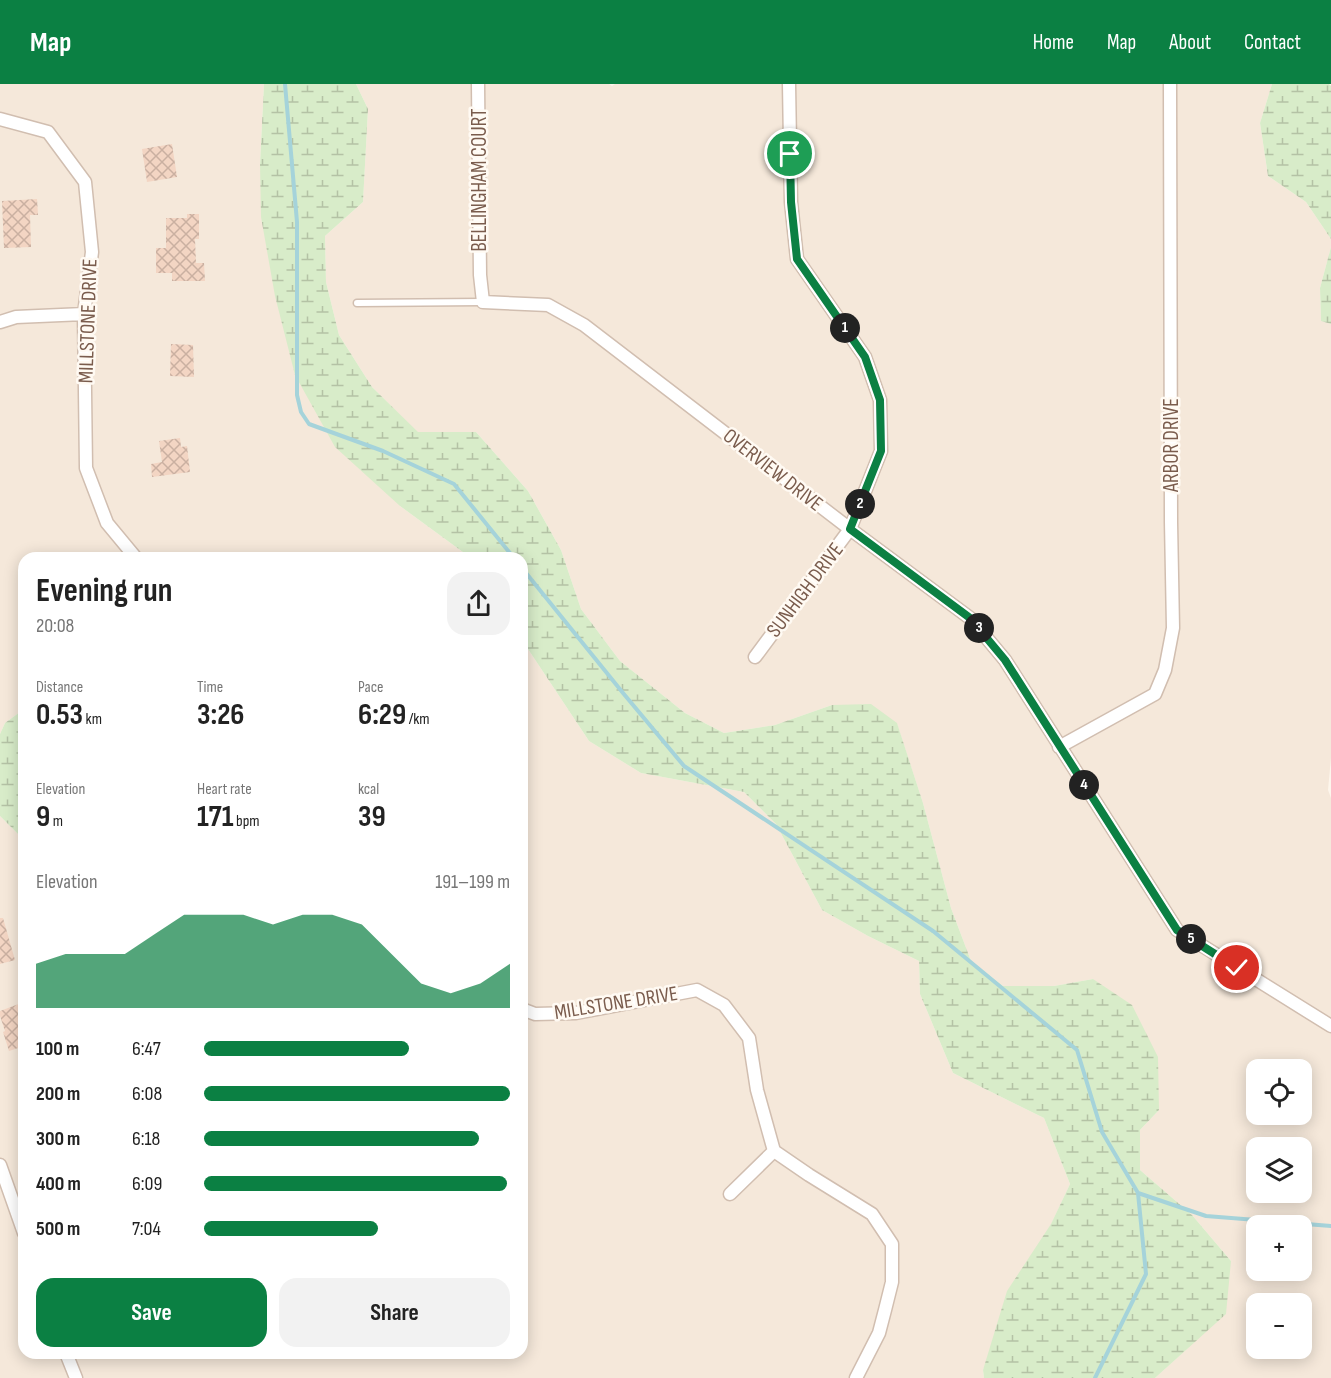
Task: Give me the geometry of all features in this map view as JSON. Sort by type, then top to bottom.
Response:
[{"type":"street","name":"BELLINGHAM COURT","points":[[478,84],[480,275],[483,302]]},
{"type":"street","name":"SUNHIGH DRIVE","points":[[755,657],[850,529],[881,451],[880,400],[865,357],[797,259],[791,202],[789,84]]},
{"type":"street","name":"ARBOR DRIVE","points":[[1059,747],[1155,694],[1165,670],[1173,628],[1170,84]]},
{"type":"street","name":"MILLSTONE DRIVE","points":[[0,118],[48,132],[86,182],[92,252],[84,314],[86,468],[107,523],[131,552]]},
{"type":"street","name":"OVERVIEW DRIVE","points":[[483,302],[548,305],[584,325],[970,618],[1005,660],[1177,930],[1331,1026]]},
{"type":"street","points":[[0,322],[16,317],[84,314]]},
{"type":"street","name":"MILLSTONE DRIVE","points":[[528,1011],[535,1014],[576,1013],[697,990],[724,1005],[749,1038],[757,1090],[774,1151]]},
{"type":"street","points":[[730,1194],[774,1151],[872,1214],[892,1244],[892,1282],[879,1333],[856,1378]]},
{"type":"street","points":[[0,1165],[18,1216]]},
{"type":"street","points":[[70,1359],[76,1378]]},
{"type":"lane","points":[[357,303],[483,302]]},
{"type":"shaded area","points":[[0,84],[264,84],[260,164],[400,506],[463,552],[18,552],[18,713],[5,723],[0,734]]},
{"type":"shaded area","points":[[356,84],[609,84],[612,86],[615,84],[1272,84],[1260,123],[1268,176],[1306,202],[1331,239],[1320,288],[1321,321],[1331,324],[1331,758],[1328,790],[1331,798],[1331,1378],[1155,1378],[1188,1348],[1231,1261],[1192,1215],[1140,1170],[1140,1130],[1159,1110],[1093,979],[1054,986],[1003,986],[971,961],[951,908],[923,803],[897,724],[832,705],[775,725],[724,733],[685,713],[620,661],[581,609],[561,550],[528,491],[476,432],[418,433],[372,387],[339,335],[326,282],[325,236],[363,202],[368,109]]},
{"type":"shaded area","points":[[528,649],[589,741],[641,773],[744,792],[776,824],[822,910],[919,961],[920,994],[953,1073],[1044,1118],[1070,1184],[983,1370],[984,1378],[0,1378],[0,816],[18,834],[18,1359],[528,1359]]},
{"type":"green space","points":[[264,84],[356,84],[368,109],[363,202],[325,236],[326,282],[339,335],[372,387],[418,432],[476,432],[528,491],[561,550],[581,609],[620,661],[685,713],[724,733],[775,725],[832,705],[871,704],[897,723],[923,803],[951,908],[971,961],[1003,986],[1054,986],[1093,979],[1132,1005],[1158,1057],[1159,1110],[1140,1130],[1140,1170],[1192,1215],[1231,1261],[1226,1314],[1155,1378],[984,1378],[983,1370],[1007,1291],[1051,1224],[1070,1184],[1044,1118],[953,1073],[920,994],[919,961],[822,910],[776,824],[744,792],[641,773],[589,741],[528,649],[528,552],[463,552],[400,506],[335,447],[295,375],[275,296],[261,217],[260,164]]},
{"type":"green space","points":[[1272,84],[1329,84],[1331,86],[1331,239],[1306,202],[1268,176],[1260,123]]},
{"type":"green space","points":[[1331,247],[1331,324],[1321,321],[1320,288]]},
{"type":"green space","points":[[18,713],[18,834],[0,816],[0,734],[5,723]]},
{"type":"building","points":[[172,144],[177,177],[147,182],[142,149]]},
{"type":"building","points":[[37,199],[38,215],[30,215],[31,247],[4,248],[2,201]]},
{"type":"building","points":[[187,214],[199,214],[199,239],[195,239],[196,263],[204,263],[205,281],[172,281],[172,273],[156,273],[156,248],[166,248],[166,218],[187,218]]},
{"type":"building","points":[[171,344],[193,345],[194,377],[170,376]]},
{"type":"building","points":[[180,438],[181,447],[187,446],[190,472],[152,477],[151,464],[162,462],[159,441]]},
{"type":"building","points":[[0,918],[3,918],[15,960],[0,964]]},
{"type":"building","points":[[18,1004],[18,1048],[9,1051],[0,1011]]},
{"type":"waterway","points":[[285,84],[297,222],[297,395],[301,412],[309,424],[383,451],[454,484],[509,552]]},
{"type":"waterway","points":[[528,575],[684,766],[933,931],[1077,1050],[1102,1132],[1138,1193],[1206,1216],[1331,1226]]},
{"type":"waterway","points":[[1095,1378],[1146,1274],[1138,1193]]},
{"type":"route","points":[[790,154],[791,202],[797,259],[865,357],[880,400],[881,451],[850,529],[970,618],[1005,660],[1177,930],[1237,968]]}]
